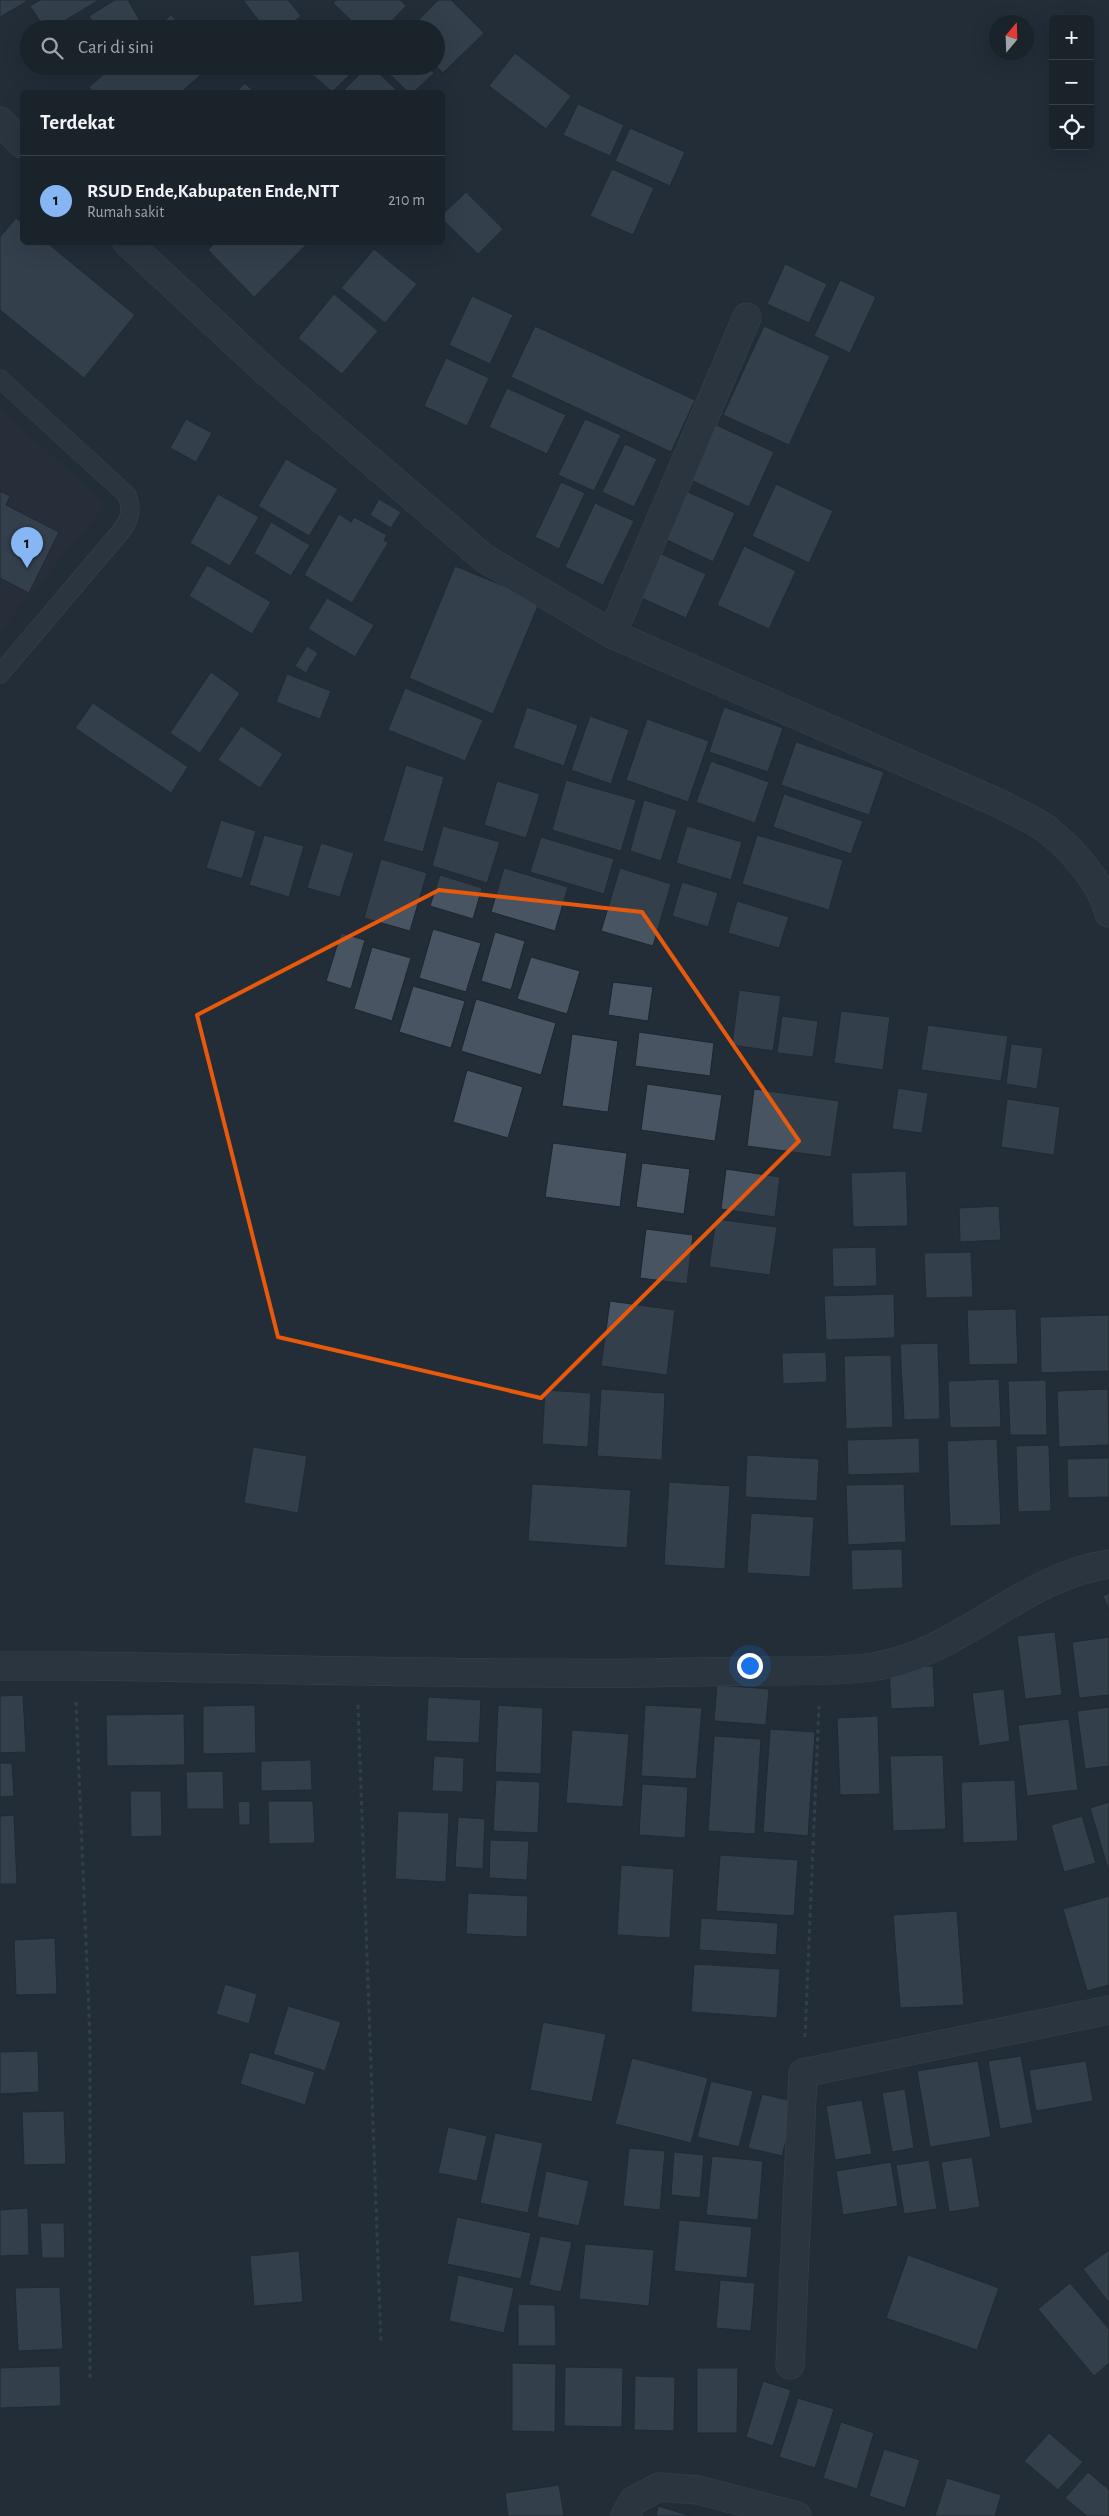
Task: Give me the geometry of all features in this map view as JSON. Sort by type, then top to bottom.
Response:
[{"type":"street","points":[[0,121],[20,142]]},
{"type":"street","points":[[130,245],[262,367],[484,558],[612,634],[1003,805],[1049,831],[1085,867],[1107,904],[1109,913]]},
{"type":"street","points":[[612,634],[747,317]]},
{"type":"street","points":[[0,1666],[560,1674],[821,1670],[870,1667],[896,1663],[930,1649],[1046,1584],[1089,1567],[1109,1564]]},
{"type":"street","points":[[790,2365],[803,2073],[1109,2010]]},
{"type":"street","points":[[625,2516],[633,2501],[659,2487],[698,2490],[797,2516]]},
{"type":"lane","points":[[0,379],[127,494],[132,508],[128,521],[122,530],[0,674]]},
{"type":"path","points":[[74,1666],[90,2039],[90,2378]]},
{"type":"path","points":[[357,1670],[381,2344]]},
{"type":"path","points":[[803,2073],[821,1670]]},
{"type":"highlighted area","points":[[439,890],[642,912],[799,1141],[541,1398],[278,1337],[197,1015]]},
{"type":"shaded area","points":[[0,408],[106,505],[0,631]]},
{"type":"building","points":[[0,0],[29,0],[0,17]]},
{"type":"building","points":[[40,0],[99,0],[66,20],[39,20],[30,6]]},
{"type":"building","points":[[115,0],[128,0],[139,20],[91,20],[89,16]]},
{"type":"building","points":[[243,0],[288,0],[301,16],[296,20],[258,20]]},
{"type":"building","points":[[336,0],[400,0],[406,6],[393,20],[351,20],[333,3]]},
{"type":"building","points":[[438,0],[451,0],[484,33],[445,71],[445,20],[419,20]]},
{"type":"building","points":[[171,15],[176,20],[165,20]]},
{"type":"building","points":[[515,53],[571,96],[546,129],[489,86]]},
{"type":"building","points":[[103,75],[201,75],[183,90],[91,90],[89,87]]},
{"type":"building","points":[[313,75],[350,75],[334,90],[330,90]]},
{"type":"building","points":[[359,75],[381,75],[396,90],[344,90]]},
{"type":"building","points":[[390,75],[432,75],[416,90],[406,90]]},
{"type":"building","points":[[245,83],[252,90],[238,90]]},
{"type":"building","points":[[578,104],[624,125],[610,156],[563,135]]},
{"type":"building","points":[[630,128],[685,152],[670,186],[615,161]]},
{"type":"building","points":[[612,169],[654,188],[633,235],[590,216]]},
{"type":"building","points":[[466,192],[503,229],[478,254],[445,222],[445,212]]},
{"type":"building","points":[[16,218],[20,221],[20,245],[50,245],[135,315],[84,378],[0,310],[0,237]]},
{"type":"building","points":[[212,245],[306,245],[254,297],[208,250]]},
{"type":"building","points":[[374,249],[417,284],[385,323],[341,288]]},
{"type":"building","points":[[785,264],[827,284],[809,323],[767,304]]},
{"type":"building","points":[[840,280],[876,297],[850,353],[814,336]]},
{"type":"building","points":[[334,294],[378,331],[342,374],[298,338]]},
{"type":"building","points":[[472,296],[513,315],[490,364],[449,345]]},
{"type":"building","points":[[535,326],[695,400],[671,452],[511,377]]},
{"type":"building","points":[[764,326],[830,356],[789,445],[723,415]]},
{"type":"building","points":[[446,358],[489,378],[467,426],[424,406]]},
{"type":"building","points":[[507,388],[566,415],[547,454],[489,427]]},
{"type":"building","points":[[186,419],[212,433],[196,462],[170,448]]},
{"type":"building","points":[[585,419],[621,435],[594,491],[558,475]]},
{"type":"building","points":[[708,421],[774,452],[749,507],[682,476]]},
{"type":"building","points":[[625,444],[657,459],[634,507],[602,492]]},
{"type":"building","points":[[286,459],[338,489],[309,536],[258,506]]},
{"type":"building","points":[[561,482],[585,493],[559,549],[535,537]]},
{"type":"building","points":[[776,484],[833,511],[809,563],[752,536]]},
{"type":"building","points":[[679,488],[735,513],[713,562],[657,535]]},
{"type":"building","points":[[0,491],[10,496],[6,505],[59,532],[29,593],[0,578]]},
{"type":"building","points":[[218,494],[259,517],[230,566],[190,543]]},
{"type":"building","points":[[379,499],[401,512],[391,528],[370,515]]},
{"type":"building","points":[[595,503],[634,521],[603,585],[565,567]]},
{"type":"building","points":[[339,514],[351,522],[354,517],[387,535],[384,540],[388,543],[352,603],[304,575]]},
{"type":"building","points":[[271,522],[310,545],[291,576],[254,553]]},
{"type":"building","points":[[744,546],[796,571],[769,629],[717,605]]},
{"type":"building","points":[[648,548],[706,574],[686,618],[628,592]]},
{"type":"building","points":[[207,565],[271,602],[252,634],[189,596]]},
{"type":"building","points":[[455,566],[540,601],[493,714],[409,678]]},
{"type":"building","points":[[327,598],[374,625],[355,657],[308,629]]},
{"type":"building","points":[[307,646],[318,653],[306,673],[295,666]]},
{"type":"building","points":[[211,672],[240,693],[200,753],[170,733]]},
{"type":"building","points":[[287,674],[331,691],[320,719],[276,702]]},
{"type":"building","points":[[405,688],[483,720],[465,761],[388,730]]},
{"type":"building","points":[[93,703],[188,767],[171,793],[75,728]]},
{"type":"building","points":[[527,707],[578,725],[564,766],[513,748]]},
{"type":"building","points":[[724,707],[783,728],[768,772],[709,752]]},
{"type":"building","points":[[590,716],[629,730],[611,784],[571,770]]},
{"type":"building","points":[[647,719],[709,741],[688,802],[626,780]]},
{"type":"building","points":[[241,726],[283,754],[260,788],[218,760]]},
{"type":"building","points":[[796,742],[884,772],[869,815],[781,785]]},
{"type":"building","points":[[711,761],[769,782],[755,823],[696,802]]},
{"type":"building","points":[[406,765],[444,777],[423,852],[383,841]]},
{"type":"building","points":[[566,780],[636,800],[621,851],[552,830]]},
{"type":"building","points":[[497,781],[540,794],[526,838],[484,825]]},
{"type":"building","points":[[784,794],[863,821],[851,854],[773,827]]},
{"type":"building","points":[[644,800],[677,810],[661,861],[630,851]]},
{"type":"building","points":[[221,820],[256,831],[242,879],[206,868]]},
{"type":"building","points":[[443,826],[500,842],[487,883],[432,866]]},
{"type":"building","points":[[687,826],[742,842],[731,880],[676,863]]},
{"type":"building","points":[[264,835],[304,846],[289,897],[249,885]]},
{"type":"building","points":[[757,835],[843,860],[829,910],[742,884]]},
{"type":"building","points":[[541,837],[614,859],[604,894],[530,872]]},
{"type":"building","points":[[321,843],[354,853],[340,897],[307,888]]},
{"type":"building","points":[[381,859],[427,873],[410,931],[364,918]]},
{"type":"building","points":[[504,868],[568,887],[555,931],[491,912]]},
{"type":"building","points":[[620,868],[671,884],[653,946],[601,931]]},
{"type":"building","points":[[440,875],[482,888],[473,919],[430,906]]},
{"type":"building","points":[[682,882],[718,893],[708,927],[672,916]]},
{"type":"building","points":[[737,901],[789,917],[779,948],[728,933]]},
{"type":"building","points":[[433,929],[481,943],[466,992],[419,978]]},
{"type":"building","points":[[495,932],[525,941],[511,990],[481,981]]},
{"type":"building","points":[[341,933],[365,940],[351,989],[326,981]]},
{"type":"building","points":[[372,947],[411,958],[392,1021],[354,1009]]},
{"type":"building","points":[[531,957],[580,971],[567,1014],[517,999]]},
{"type":"building","points":[[613,982],[653,987],[648,1021],[608,1015]]},
{"type":"building","points":[[413,986],[465,1001],[451,1048],[399,1032]]},
{"type":"building","points":[[739,990],[781,996],[773,1051],[732,1045]]},
{"type":"building","points":[[476,999],[556,1023],[541,1075],[461,1051]]},
{"type":"building","points":[[841,1011],[890,1017],[883,1070],[834,1063]]},
{"type":"building","points":[[782,1016],[818,1021],[813,1057],[777,1053]]},
{"type":"building","points":[[928,1025],[1008,1036],[1001,1081],[921,1070]]},
{"type":"building","points":[[639,1032],[714,1043],[710,1076],[635,1066]]},
{"type":"building","points":[[572,1034],[618,1041],[608,1112],[562,1106]]},
{"type":"building","points":[[1011,1044],[1043,1048],[1037,1089],[1006,1084]]},
{"type":"building","points":[[467,1070],[523,1087],[508,1138],[453,1122]]},
{"type":"building","points":[[647,1084],[722,1095],[715,1141],[641,1130]]},
{"type":"building","points":[[898,1088],[928,1093],[922,1133],[892,1129]]},
{"type":"building","points":[[754,1089],[839,1101],[831,1157],[747,1146]]},
{"type":"building","points":[[1007,1099],[1060,1107],[1054,1155],[1001,1147]]},
{"type":"building","points":[[553,1143],[627,1153],[620,1207],[545,1197]]},
{"type":"building","points":[[642,1163],[690,1169],[684,1214],[636,1207]]},
{"type":"building","points":[[726,1169],[780,1177],[775,1217],[721,1209]]},
{"type":"building","points":[[906,1171],[908,1226],[853,1227],[851,1173]]},
{"type":"building","points":[[999,1206],[1001,1240],[960,1242],[959,1208]]},
{"type":"building","points":[[716,1219],[777,1227],[770,1275],[709,1267]]},
{"type":"building","points":[[646,1229],[693,1235],[687,1284],[640,1278]]},
{"type":"building","points":[[876,1247],[877,1286],[833,1287],[832,1248]]},
{"type":"building","points":[[971,1252],[973,1297],[926,1298],[924,1253]]},
{"type":"building","points":[[894,1294],[895,1338],[826,1340],[824,1296]]},
{"type":"building","points":[[610,1301],[675,1310],[667,1375],[601,1366]]},
{"type":"building","points":[[1016,1309],[1018,1364],[969,1365],[967,1310]]},
{"type":"building","points":[[1109,1315],[1109,1371],[1041,1373],[1040,1317]]},
{"type":"building","points":[[938,1343],[940,1419],[904,1420],[900,1344]]},
{"type":"building","points":[[826,1352],[827,1382],[783,1384],[782,1353]]},
{"type":"building","points":[[891,1355],[893,1427],[846,1429],[844,1356]]},
{"type":"building","points":[[999,1379],[1001,1427],[950,1428],[948,1381]]},
{"type":"building","points":[[1046,1380],[1047,1435],[1010,1435],[1008,1381]]},
{"type":"building","points":[[601,1389],[665,1393],[662,1460],[597,1456]]},
{"type":"building","points":[[1108,1389],[1109,1445],[1059,1447],[1057,1391]]},
{"type":"building","points":[[545,1390],[591,1393],[588,1447],[542,1444]]},
{"type":"building","points":[[919,1438],[920,1473],[848,1475],[847,1440]]},
{"type":"building","points":[[997,1439],[1001,1525],[950,1526],[947,1441]]},
{"type":"building","points":[[1049,1445],[1051,1511],[1018,1512],[1016,1446]]},
{"type":"building","points":[[253,1447],[307,1456],[298,1513],[244,1503]]},
{"type":"building","points":[[747,1455],[819,1459],[817,1501],[745,1497]]},
{"type":"building","points":[[1109,1458],[1109,1497],[1068,1498],[1067,1459]]},
{"type":"building","points":[[669,1482],[730,1486],[725,1569],[664,1565]]},
{"type":"building","points":[[532,1484],[631,1490],[627,1548],[528,1541]]},
{"type":"building","points":[[904,1484],[906,1542],[848,1545],[846,1485]]},
{"type":"building","points":[[751,1513],[814,1517],[810,1577],[747,1573]]},
{"type":"building","points":[[902,1549],[903,1588],[852,1590],[851,1550]]},
{"type":"building","points":[[1109,1593],[1109,1610],[1103,1596]]},
{"type":"building","points":[[1055,1632],[1062,1695],[1025,1699],[1017,1636]]},
{"type":"building","points":[[1109,1637],[1109,1695],[1079,1698],[1072,1642]]},
{"type":"building","points":[[933,1666],[935,1707],[891,1709],[889,1668]]},
{"type":"building","points":[[717,1685],[769,1689],[766,1725],[714,1721]]},
{"type":"building","points":[[1004,1689],[1010,1741],[979,1746],[972,1693]]},
{"type":"building","points":[[23,1695],[26,1752],[0,1753],[0,1696]]},
{"type":"building","points":[[428,1697],[481,1700],[479,1743],[426,1741]]},
{"type":"building","points":[[255,1705],[256,1753],[203,1754],[203,1706]]},
{"type":"building","points":[[498,1705],[543,1708],[541,1774],[495,1772]]},
{"type":"building","points":[[645,1705],[702,1708],[696,1779],[641,1776]]},
{"type":"building","points":[[1109,1707],[1109,1766],[1085,1769],[1077,1711]]},
{"type":"building","points":[[184,1714],[185,1765],[107,1766],[106,1715]]},
{"type":"building","points":[[878,1716],[880,1794],[840,1795],[837,1718]]},
{"type":"building","points":[[1069,1719],[1078,1790],[1027,1796],[1018,1725]]},
{"type":"building","points":[[770,1729],[815,1732],[808,1836],[763,1832]]},
{"type":"building","points":[[572,1730],[629,1734],[623,1807],[566,1803]]},
{"type":"building","points":[[714,1736],[761,1739],[755,1834],[708,1831]]},
{"type":"building","points":[[943,1755],[946,1829],[893,1831],[890,1756]]},
{"type":"building","points":[[434,1756],[464,1758],[463,1792],[432,1791]]},
{"type":"building","points":[[311,1760],[312,1790],[261,1791],[261,1761]]},
{"type":"building","points":[[0,1763],[12,1763],[14,1796],[0,1797]]},
{"type":"building","points":[[223,1771],[224,1809],[187,1809],[186,1772]]},
{"type":"building","points":[[496,1780],[540,1782],[538,1833],[493,1831]]},
{"type":"building","points":[[1015,1780],[1018,1841],[963,1843],[961,1782]]},
{"type":"building","points":[[642,1784],[688,1787],[685,1838],[639,1835]]},
{"type":"building","points":[[130,1791],[161,1791],[162,1836],[131,1837]]},
{"type":"building","points":[[250,1801],[250,1825],[239,1825],[238,1802]]},
{"type":"building","points":[[268,1801],[313,1801],[315,1843],[269,1844]]},
{"type":"building","points":[[1109,1802],[1109,1872],[1090,1808]]},
{"type":"building","points":[[398,1811],[449,1813],[446,1882],[395,1879]]},
{"type":"building","points":[[14,1815],[17,1884],[0,1884],[0,1816]]},
{"type":"building","points":[[1082,1816],[1096,1863],[1064,1872],[1051,1825]]},
{"type":"building","points":[[458,1817],[485,1819],[483,1869],[455,1867]]},
{"type":"building","points":[[490,1840],[529,1841],[527,1880],[489,1878]]},
{"type":"building","points":[[720,1855],[798,1860],[794,1916],[716,1911]]},
{"type":"building","points":[[621,1865],[674,1869],[670,1938],[617,1935]]},
{"type":"building","points":[[468,1893],[528,1896],[527,1937],[466,1934]]},
{"type":"building","points":[[1109,1896],[1109,1985],[1087,1991],[1063,1909]]},
{"type":"building","points":[[957,1911],[964,2005],[900,2008],[893,1915]]},
{"type":"building","points":[[701,1918],[778,1923],[776,1955],[699,1950]]},
{"type":"building","points":[[55,1938],[57,1994],[16,1995],[14,1940]]},
{"type":"building","points":[[694,1964],[780,1969],[777,2018],[691,2012]]},
{"type":"building","points":[[225,1984],[257,1994],[249,2024],[216,2014]]},
{"type":"building","points":[[288,2006],[341,2022],[325,2071],[273,2054]]},
{"type":"building","points":[[543,2022],[606,2034],[592,2102],[530,2090]]},
{"type":"building","points":[[38,2051],[39,2092],[0,2094],[0,2052]]},
{"type":"building","points":[[250,2052],[315,2072],[305,2105],[240,2084]]},
{"type":"building","points":[[1021,2056],[1033,2123],[1000,2129],[988,2061]]},
{"type":"building","points":[[632,2058],[708,2078],[691,2143],[615,2124]]},
{"type":"building","points":[[978,2061],[991,2137],[930,2147],[917,2071]]},
{"type":"building","points":[[1086,2061],[1093,2101],[1036,2111],[1029,2070]]},
{"type":"building","points":[[711,2081],[753,2091],[739,2147],[697,2137]]},
{"type":"building","points":[[905,2089],[914,2148],[892,2152],[882,2093]]},
{"type":"building","points":[[762,2094],[796,2102],[782,2156],[748,2148]]},
{"type":"building","points":[[862,2100],[872,2154],[835,2160],[826,2106]]},
{"type":"building","points":[[64,2111],[66,2164],[24,2165],[22,2112]]},
{"type":"building","points":[[448,2127],[487,2136],[477,2181],[438,2173]]},
{"type":"building","points":[[495,2133],[543,2143],[528,2213],[480,2203]]},
{"type":"building","points":[[629,2148],[665,2151],[660,2210],[623,2206]]},
{"type":"building","points":[[674,2152],[704,2155],[700,2198],[671,2195]]},
{"type":"building","points":[[712,2156],[763,2161],[758,2220],[706,2215]]},
{"type":"building","points":[[972,2157],[980,2207],[949,2212],[941,2162]]},
{"type":"building","points":[[929,2160],[937,2209],[904,2214],[896,2165]]},
{"type":"building","points":[[891,2162],[898,2206],[843,2215],[836,2171]]},
{"type":"building","points":[[546,2171],[589,2181],[579,2226],[537,2217]]},
{"type":"building","points":[[28,2208],[29,2255],[0,2256],[0,2210]]},
{"type":"building","points":[[457,2217],[531,2233],[521,2279],[447,2264]]},
{"type":"building","points":[[679,2220],[752,2227],[747,2278],[674,2271]]},
{"type":"building","points":[[40,2223],[64,2223],[65,2258],[42,2258]]},
{"type":"building","points":[[540,2236],[572,2242],[561,2292],[529,2285]]},
{"type":"building","points":[[585,2244],[654,2250],[649,2306],[579,2299]]},
{"type":"building","points":[[1109,2250],[1109,2303],[1083,2269]]},
{"type":"building","points":[[299,2251],[303,2302],[254,2306],[250,2256]]},
{"type":"building","points":[[908,2255],[999,2288],[977,2350],[886,2318]]},
{"type":"building","points":[[458,2275],[514,2288],[504,2333],[449,2321]]},
{"type":"building","points":[[720,2280],[755,2283],[751,2331],[716,2328]]},
{"type":"building","points":[[1070,2283],[1109,2329],[1109,2363],[1094,2376],[1038,2309]]},
{"type":"building","points":[[60,2287],[63,2349],[18,2351],[15,2288]]},
{"type":"building","points":[[518,2304],[555,2305],[556,2346],[518,2346]]},
{"type":"building","points":[[512,2363],[556,2364],[555,2432],[512,2431]]},
{"type":"building","points":[[60,2366],[61,2406],[0,2408],[0,2368]]},
{"type":"building","points":[[565,2367],[623,2368],[622,2427],[564,2426]]},
{"type":"building","points":[[697,2368],[738,2368],[737,2433],[697,2433]]},
{"type":"building","points":[[635,2376],[675,2377],[674,2431],[634,2430]]},
{"type":"building","points":[[763,2381],[791,2390],[773,2446],[746,2437]]},
{"type":"building","points":[[798,2398],[834,2409],[815,2468],[779,2457]]},
{"type":"building","points":[[841,2422],[874,2433],[857,2489],[823,2478]]},
{"type":"building","points":[[1049,2433],[1083,2462],[1058,2490],[1024,2461]]},
{"type":"building","points":[[884,2449],[920,2460],[905,2508],[869,2496]]},
{"type":"building","points":[[1088,2472],[1109,2490],[1109,2516],[1087,2516],[1065,2498]]},
{"type":"building","points":[[947,2478],[1001,2495],[995,2516],[935,2516]]},
{"type":"building","points":[[559,2485],[564,2516],[508,2516],[505,2493]]},
{"type":"building","points":[[658,2506],[691,2516],[656,2516]]},
{"type":"place","name":"RSUD Ende,Kabupaten Ende,NTT","points":[[27,568]]}]
